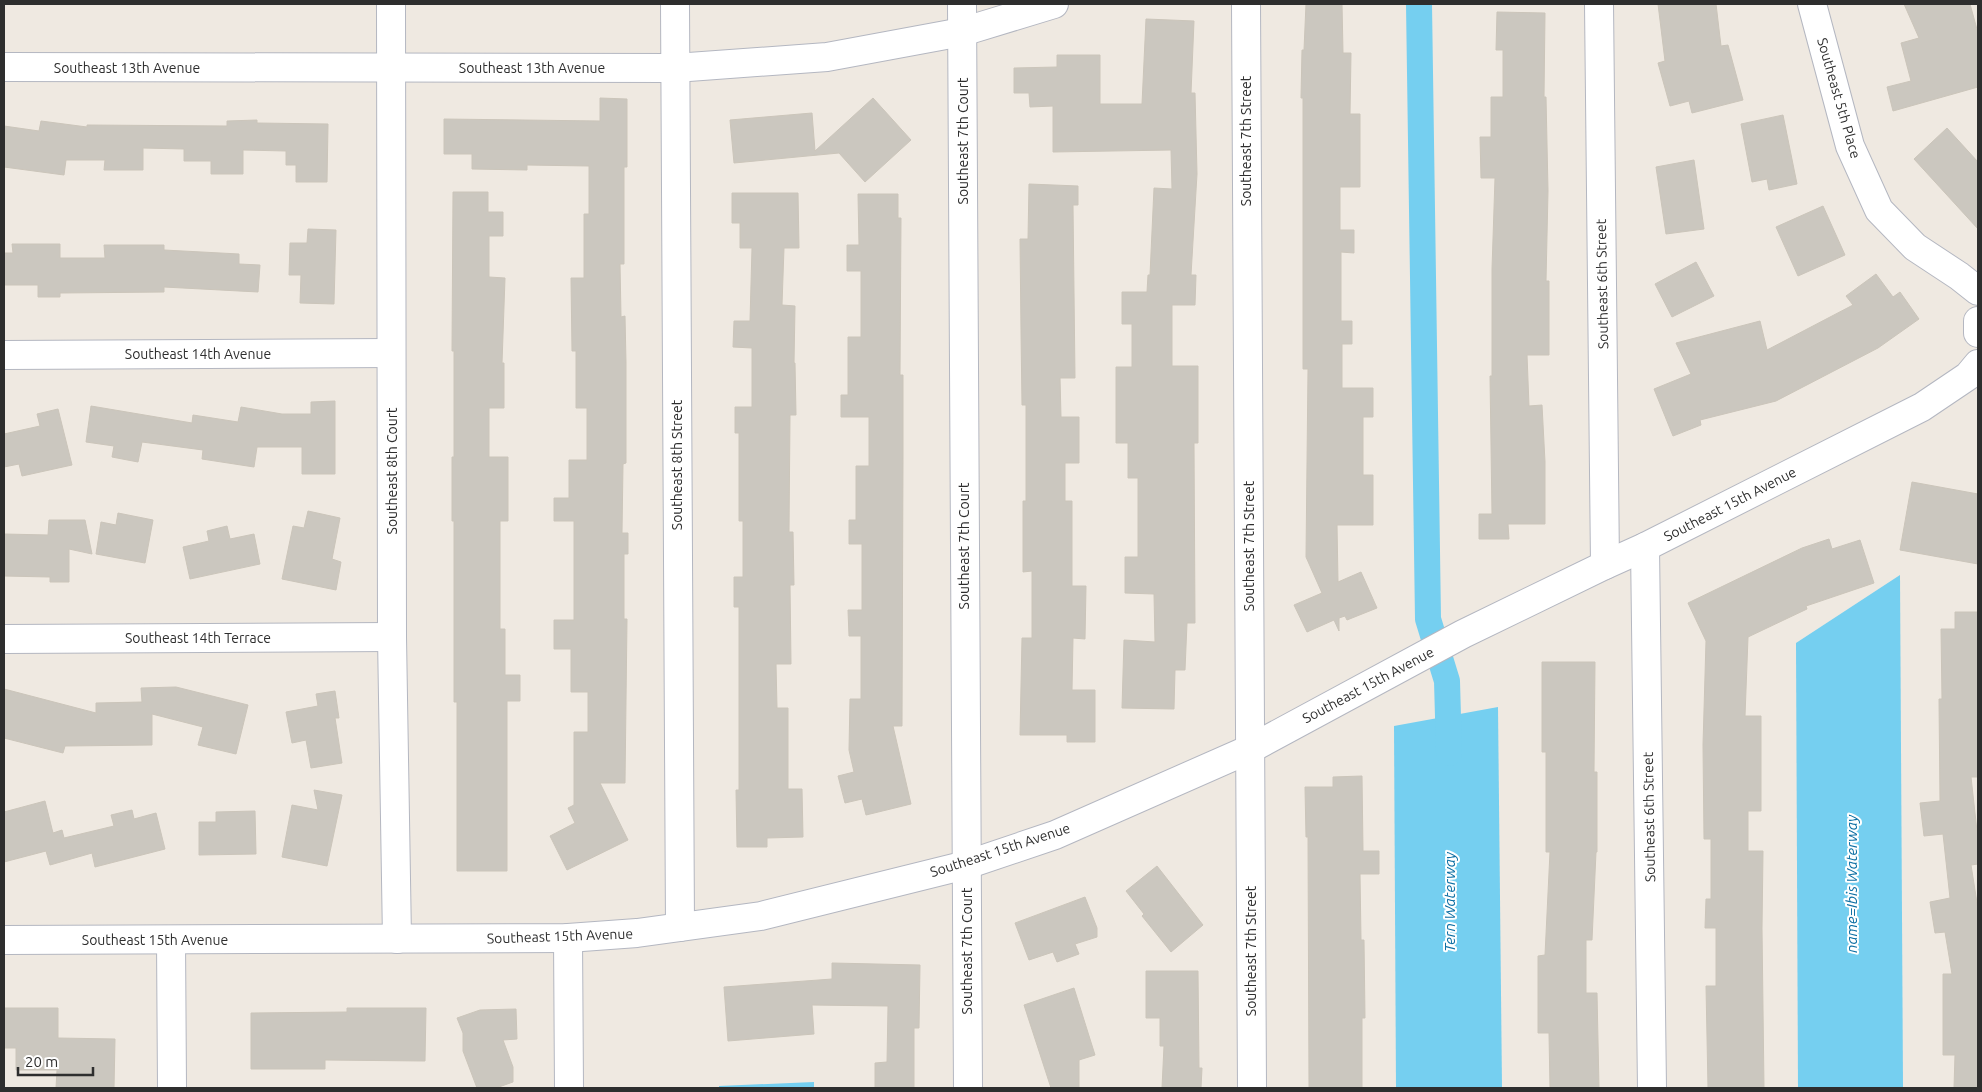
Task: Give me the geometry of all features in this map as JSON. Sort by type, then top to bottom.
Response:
[{"type":"street","name":"Southeast 8th Court","points":[[391,4],[392,637],[397,939]]},
{"type":"street","name":"Southeast 8th Street","points":[[675,4],[680,927]]},
{"type":"street","name":"Southeast 7th Court","points":[[962,4],[968,1088]]},
{"type":"street","name":"Southeast 13th Avenue","points":[[4,67],[676,68],[827,57],[962,32],[1054,4]]},
{"type":"street","name":"Southeast 7th Street","points":[[1246,4],[1252,1088]]},
{"type":"street","name":"Southeast 6th Street","points":[[1599,4],[1604,564]]},
{"type":"street","name":"Southeast 5th Place","points":[[1812,4],[1850,146],[1879,210],[1915,247],[1978,291]]},
{"type":"street","points":[[1978,321],[1978,333]]},
{"type":"street","name":"Southeast 14th Avenue","points":[[4,355],[392,353]]},
{"type":"street","name":"Southeast 15th Avenue","points":[[4,940],[568,938],[637,934],[761,916],[966,865],[1055,835],[1250,749],[1463,634],[1604,564],[1645,547],[1922,407],[1968,376],[1978,364]]},
{"type":"street","name":"Southeast 6th Street","points":[[1645,547],[1652,1088]]},
{"type":"street","name":"Southeast 14th Terrace","points":[[4,639],[392,637]]},
{"type":"street","points":[[568,938],[569,1088]]},
{"type":"street","points":[[171,940],[172,1088]]},
{"type":"water","name":"name=Ibis Waterway","points":[[1900,575],[1903,1088],[1798,1088],[1796,643]]},
{"type":"water","name":"Tern Waterway","points":[[1498,707],[1502,1088],[1396,1088],[1394,726]]},
{"type":"water","points":[[814,1082],[814,1088],[719,1088],[719,1086]]},
{"type":"building","points":[[1306,4],[1342,4],[1343,53],[1351,53],[1350,114],[1360,114],[1360,187],[1340,187],[1340,230],[1354,230],[1354,253],[1341,252],[1341,321],[1352,321],[1352,344],[1342,344],[1342,388],[1373,388],[1373,417],[1363,417],[1363,475],[1373,475],[1373,525],[1337,525],[1338,582],[1361,572],[1377,608],[1347,620],[1345,616],[1339,618],[1339,631],[1334,620],[1307,632],[1294,605],[1322,593],[1306,557],[1308,369],[1303,369],[1303,98],[1301,98],[1302,50],[1304,50]]},
{"type":"building","points":[[1658,4],[1716,4],[1721,46],[1728,45],[1743,100],[1692,113],[1689,101],[1670,106],[1658,63],[1665,61]]},
{"type":"building","points":[[1904,4],[1970,4],[1978,33],[1978,87],[1893,111],[1887,87],[1911,81],[1901,43],[1919,38]]},
{"type":"building","points":[[1497,12],[1545,13],[1544,97],[1546,97],[1548,191],[1546,281],[1549,281],[1549,355],[1527,355],[1529,406],[1542,405],[1545,462],[1545,524],[1508,524],[1509,539],[1479,539],[1479,514],[1492,514],[1490,376],[1492,376],[1492,269],[1495,178],[1481,178],[1480,137],[1491,137],[1491,97],[1503,97],[1503,50],[1496,50]]},
{"type":"building","points":[[1146,19],[1194,21],[1191,93],[1195,93],[1197,174],[1191,275],[1196,275],[1195,305],[1172,305],[1172,366],[1198,366],[1198,443],[1194,443],[1195,623],[1187,623],[1185,670],[1175,670],[1174,709],[1122,708],[1124,640],[1155,642],[1154,594],[1125,593],[1125,557],[1138,557],[1138,478],[1128,478],[1128,443],[1116,443],[1116,367],[1132,367],[1132,324],[1122,324],[1122,292],[1147,292],[1148,275],[1150,275],[1154,188],[1172,189],[1171,150],[1053,152],[1053,106],[1030,107],[1029,93],[1014,93],[1014,68],[1057,67],[1057,55],[1100,55],[1100,104],[1142,104]]},
{"type":"building","points":[[600,98],[627,99],[627,167],[624,167],[624,264],[620,264],[621,317],[625,316],[626,363],[626,463],[623,464],[622,533],[628,533],[628,554],[624,554],[624,619],[627,619],[625,783],[600,783],[628,840],[567,870],[550,836],[575,823],[568,808],[574,805],[574,732],[588,732],[588,692],[571,692],[571,649],[554,649],[554,620],[574,620],[574,521],[554,521],[554,498],[569,498],[569,460],[587,460],[587,408],[576,408],[576,351],[572,351],[571,278],[584,278],[584,214],[589,214],[589,166],[527,165],[527,170],[472,169],[472,154],[444,154],[444,119],[600,121]]},
{"type":"building","points":[[873,98],[911,140],[865,182],[839,153],[734,163],[730,120],[812,113],[815,151]]},
{"type":"building","points":[[1783,115],[1797,184],[1769,190],[1767,179],[1752,182],[1741,124]]},
{"type":"building","points":[[257,120],[257,123],[328,124],[327,182],[296,182],[296,165],[286,165],[286,151],[243,150],[243,174],[211,174],[211,161],[184,161],[184,149],[143,148],[143,170],[104,170],[105,160],[66,160],[64,175],[4,167],[4,126],[39,131],[41,121],[87,127],[87,125],[227,126],[227,121]]},
{"type":"building","points":[[1947,128],[1978,162],[1978,229],[1914,159]]},
{"type":"building","points":[[1694,160],[1704,229],[1666,234],[1656,167]]},
{"type":"building","points":[[1029,184],[1078,186],[1078,205],[1073,205],[1075,378],[1060,378],[1061,417],[1079,417],[1079,463],[1065,463],[1065,501],[1072,501],[1072,586],[1086,586],[1085,639],[1073,638],[1072,690],[1095,690],[1095,742],[1067,742],[1067,735],[1020,735],[1022,638],[1032,638],[1032,571],[1023,572],[1023,501],[1026,501],[1026,405],[1022,405],[1020,239],[1028,239]]},
{"type":"building","points":[[453,192],[488,192],[488,212],[503,212],[503,236],[489,236],[489,277],[505,278],[502,363],[504,363],[504,408],[489,408],[489,457],[508,457],[508,521],[500,521],[500,629],[505,629],[505,675],[520,675],[520,701],[507,701],[507,871],[457,871],[457,702],[454,702],[454,521],[452,521],[452,457],[454,457],[454,351],[452,351]]},
{"type":"building","points":[[732,193],[798,193],[799,248],[784,248],[782,305],[795,306],[794,363],[796,415],[790,415],[789,532],[793,532],[794,585],[790,585],[791,664],[776,664],[777,708],[788,708],[788,789],[802,789],[803,837],[767,838],[767,847],[737,847],[736,790],[739,790],[739,607],[734,607],[734,577],[743,577],[743,521],[739,521],[739,433],[735,433],[735,407],[752,407],[752,348],[733,347],[734,321],[750,321],[752,248],[740,248],[740,223],[732,223]]},
{"type":"building","points":[[858,194],[898,194],[898,218],[901,218],[900,375],[903,375],[902,726],[893,726],[911,804],[866,815],[862,799],[845,803],[838,776],[854,772],[849,750],[850,699],[861,699],[861,636],[849,636],[848,610],[862,610],[862,544],[849,544],[849,520],[856,520],[856,466],[869,466],[869,417],[841,417],[841,395],[848,395],[848,337],[861,337],[861,271],[847,271],[847,245],[859,245]]},
{"type":"building","points":[[1823,206],[1845,255],[1798,276],[1776,227]]},
{"type":"building","points":[[308,229],[336,230],[334,304],[300,303],[301,275],[289,275],[290,243],[307,243]]},
{"type":"building","points":[[12,244],[60,244],[60,258],[105,258],[104,245],[164,245],[164,250],[239,254],[239,264],[260,265],[258,292],[164,287],[164,292],[60,293],[60,297],[38,297],[38,285],[4,285],[4,253],[13,253]]},
{"type":"building","points":[[1696,262],[1714,296],[1672,317],[1655,284]]},
{"type":"building","points":[[1876,274],[1893,297],[1900,292],[1919,319],[1878,348],[1776,401],[1700,420],[1701,425],[1673,436],[1654,389],[1691,374],[1676,343],[1760,321],[1767,350],[1853,305],[1846,296]]},
{"type":"building","points":[[335,401],[335,474],[302,474],[302,447],[257,447],[254,467],[202,459],[203,450],[142,442],[138,462],[112,457],[114,446],[86,442],[91,406],[192,423],[193,415],[238,422],[241,407],[282,414],[311,414],[311,402]]},
{"type":"building","points":[[58,409],[72,465],[22,476],[19,464],[4,467],[4,434],[40,426],[37,414]]},
{"type":"building","points":[[1912,482],[1978,494],[1978,564],[1900,550]]},
{"type":"building","points":[[308,511],[340,518],[332,559],[341,562],[336,590],[282,579],[293,526],[304,528]]},
{"type":"building","points":[[118,513],[153,520],[145,563],[96,554],[101,522],[116,525]]},
{"type":"building","points":[[49,520],[85,520],[92,554],[69,549],[69,582],[50,582],[50,577],[4,576],[4,534],[48,535]]},
{"type":"building","points":[[227,526],[230,539],[254,534],[260,564],[190,579],[183,547],[209,541],[207,531]]},
{"type":"building","points":[[1829,539],[1832,549],[1860,540],[1874,583],[1806,606],[1807,609],[1748,637],[1745,716],[1761,716],[1761,811],[1748,811],[1748,851],[1763,851],[1764,1088],[1708,1088],[1706,986],[1716,986],[1716,928],[1705,928],[1706,899],[1711,899],[1711,839],[1704,839],[1703,745],[1706,641],[1688,603],[1802,548]]},
{"type":"building","points":[[1955,612],[1978,612],[1978,777],[1971,777],[1978,831],[1978,864],[1971,865],[1978,909],[1978,1088],[1954,1088],[1955,1055],[1943,1055],[1943,974],[1952,974],[1945,932],[1935,933],[1930,902],[1950,898],[1943,834],[1924,836],[1920,803],[1940,801],[1939,699],[1942,699],[1941,629],[1955,629]]},
{"type":"building","points":[[1542,662],[1595,662],[1594,772],[1597,772],[1597,852],[1592,940],[1586,940],[1586,993],[1597,993],[1599,1088],[1550,1088],[1549,1033],[1538,1033],[1538,956],[1545,955],[1550,852],[1546,852],[1546,752],[1542,752]]},
{"type":"building","points":[[176,687],[248,705],[236,754],[198,745],[203,727],[152,714],[152,745],[65,746],[63,753],[4,738],[4,689],[96,713],[96,703],[142,702],[141,688]]},
{"type":"building","points":[[335,691],[339,718],[335,718],[342,763],[311,768],[306,740],[292,743],[286,712],[318,706],[316,694]]},
{"type":"building","points":[[1362,776],[1363,851],[1379,851],[1379,874],[1360,874],[1361,940],[1364,940],[1365,1018],[1362,1018],[1362,1088],[1309,1088],[1308,837],[1306,837],[1305,787],[1333,787],[1333,777]]},
{"type":"building","points":[[314,790],[342,795],[327,866],[282,857],[292,805],[318,810]]},
{"type":"building","points":[[45,801],[53,833],[62,830],[64,838],[114,826],[111,815],[132,810],[134,819],[156,813],[165,849],[95,867],[92,853],[50,865],[46,851],[4,862],[4,812]]},
{"type":"building","points":[[255,811],[256,854],[199,855],[199,822],[216,822],[216,812]]},
{"type":"building","points":[[1157,866],[1203,925],[1171,952],[1142,916],[1144,914],[1126,891]]},
{"type":"building","points":[[1085,897],[1097,928],[1097,937],[1075,944],[1079,954],[1057,962],[1053,952],[1029,960],[1015,923]]},
{"type":"building","points":[[832,963],[920,965],[919,1028],[914,1028],[914,1088],[875,1088],[875,1063],[887,1062],[888,1006],[812,1005],[814,1034],[728,1041],[724,987],[832,979]]},
{"type":"building","points":[[1146,971],[1198,971],[1199,1068],[1202,1068],[1201,1088],[1162,1088],[1164,1046],[1160,1046],[1160,1018],[1146,1018]]},
{"type":"building","points":[[1074,988],[1095,1055],[1079,1060],[1079,1088],[1051,1088],[1024,1005]]},
{"type":"building","points":[[4,1008],[58,1008],[58,1038],[115,1039],[114,1088],[56,1088],[57,1070],[16,1070],[16,1048],[4,1048]]},
{"type":"building","points":[[347,1008],[426,1008],[425,1061],[325,1060],[325,1069],[251,1069],[251,1013],[347,1012]]},
{"type":"building","points":[[516,1009],[517,1039],[503,1040],[513,1067],[513,1082],[496,1088],[477,1088],[463,1051],[463,1033],[457,1018],[480,1010]]},
{"type":"waterway","points":[[1419,4],[1428,619],[1447,681],[1449,753]]}]
